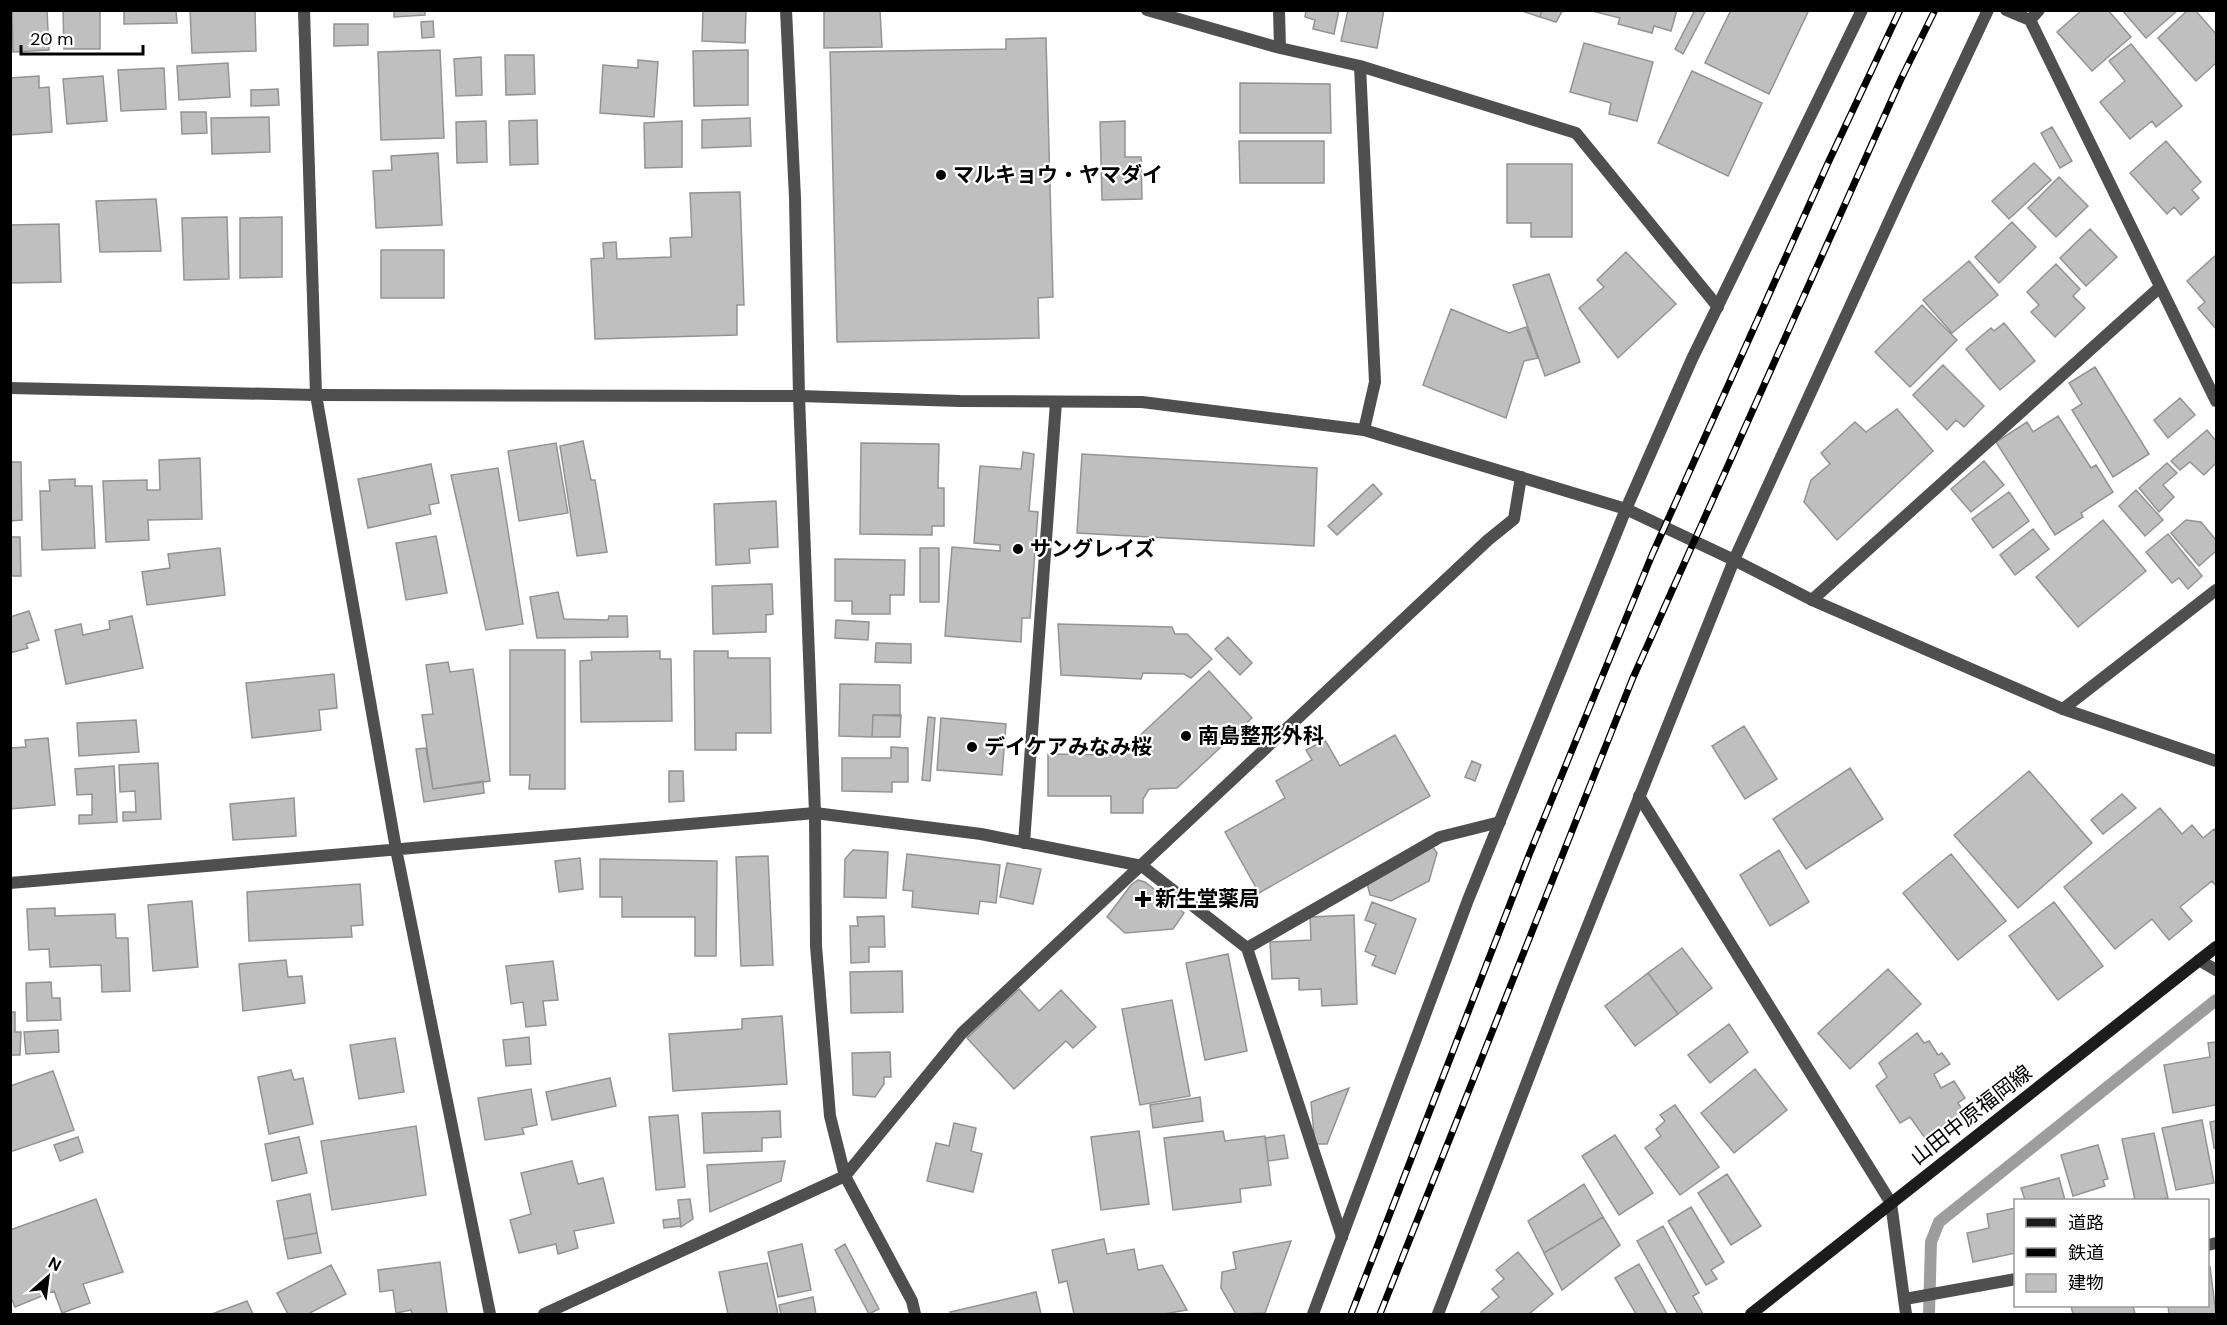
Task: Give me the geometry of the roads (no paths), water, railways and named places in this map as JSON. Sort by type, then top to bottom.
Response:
[{"type":"main road","name":"山田中原福岡線","points":[[1751,1314],[2217,947]]},
{"type":"street","points":[[304,10],[316,395],[396,849],[490,1314]]},
{"type":"street","points":[[786,10],[795,198],[799,396],[815,813],[816,946],[830,1116],[845,1176],[912,1301],[915,1314]]},
{"type":"street","points":[[1147,10],[1280,48],[1360,66],[1576,133],[1718,307]]},
{"type":"street","points":[[1279,10],[1280,48]]},
{"type":"street","points":[[1312,1314],[1500,822],[1626,509],[1692,359],[1862,10]]},
{"type":"street","points":[[1438,1314],[1734,560],[1988,10]]},
{"type":"street","points":[[2006,10],[2030,20],[2216,397]]},
{"type":"street","points":[[2030,20],[2039,10]]},
{"type":"street","points":[[1360,66],[1375,382],[1364,430]]},
{"type":"street","points":[[1812,600],[2160,287]]},
{"type":"street","points":[[10,388],[316,395],[799,396],[1142,402],[1364,430],[1626,509],[1812,600],[2064,710],[2217,761]]},
{"type":"street","points":[[1024,843],[1056,402]]},
{"type":"street","points":[[544,1314],[845,1176],[962,1033],[1488,540],[1514,519],[1521,477]]},
{"type":"street","points":[[2064,710],[2217,590]]},
{"type":"street","points":[[1640,796],[1892,1203],[1906,1314]]},
{"type":"street","points":[[10,883],[815,813],[981,834],[1142,866],[1247,948],[1342,1237]]},
{"type":"street","points":[[1247,948],[1440,837],[1500,822]]},
{"type":"street","points":[[2199,960],[2217,970]]},
{"type":"street","points":[[1905,1299],[2014,1280]]},
{"type":"waterway","points":[[1929,1314],[1931,1242],[1939,1222],[2216,1000]]},
{"type":"railway","points":[[1351,1314],[1529,855],[1652,555],[1828,163],[1900,10]]},
{"type":"railway","points":[[1380,1314],[1632,680],[1901,79],[1935,10]]},
{"type":"place","name":"マルキョウ・ヤマダイ","points":[[941,175]]},
{"type":"place","name":"サングレイズ","points":[[1018,549]]},
{"type":"place","name":"南島整形外科","points":[[1186,736]]},
{"type":"place","name":"デイケアみなみ桜","points":[[972,747]]},
{"type":"place","name":"新生堂薬局","points":[[1143,899]]}]
